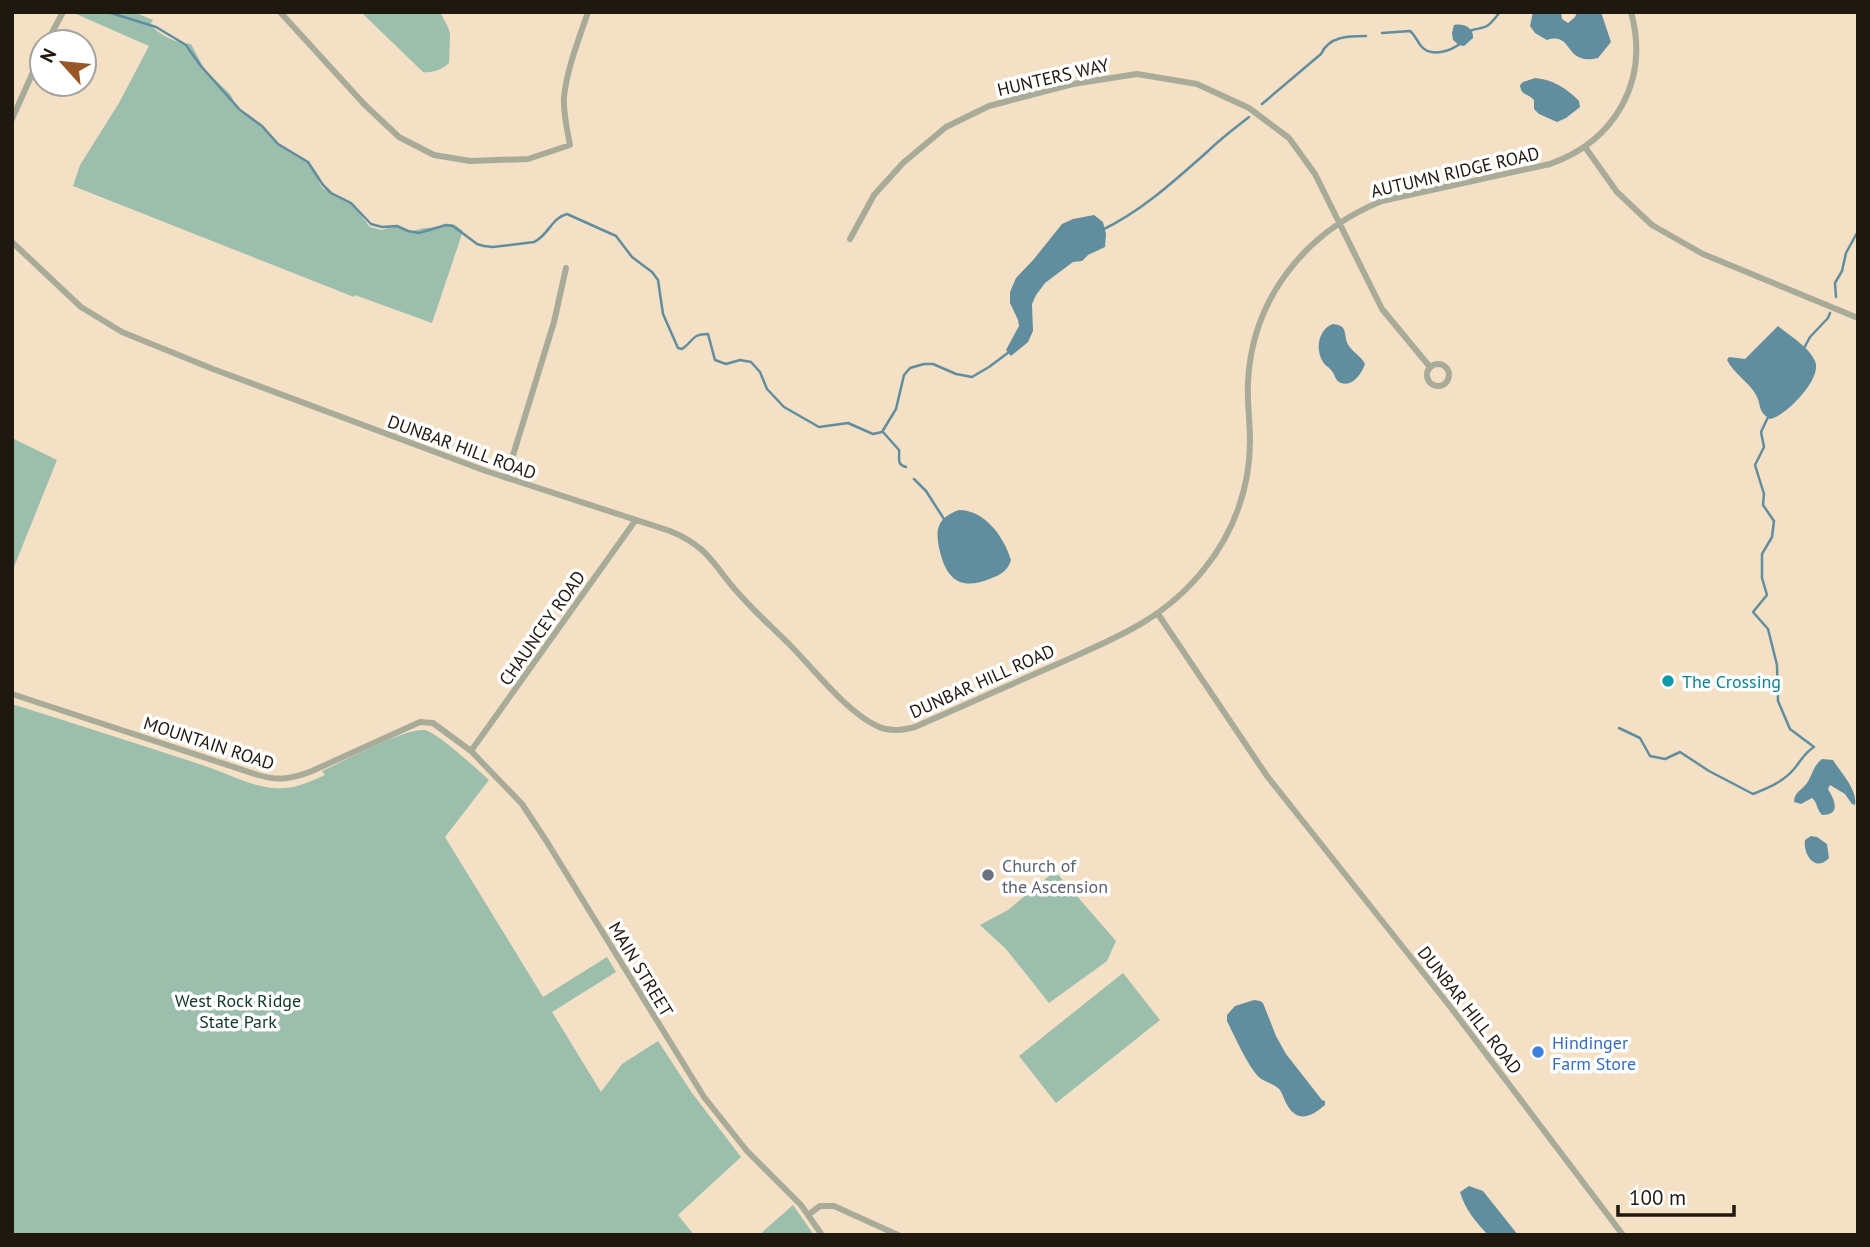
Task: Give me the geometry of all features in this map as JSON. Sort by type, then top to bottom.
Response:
[{"type":"street","points":[[54,28],[63,12]]},
{"type":"street","points":[[280,12],[364,104],[399,137],[434,155],[470,161],[528,159],[570,145],[564,114],[564,96],[589,12]]},
{"type":"street","name":"AUTUMN RIDGE ROAD","points":[[1158,614],[1178,599],[1208,566],[1226,538],[1240,504],[1249,458],[1249,368],[1257,330],[1283,276],[1314,243],[1339,223],[1365,208],[1382,201],[1550,164],[1585,147],[1614,118],[1629,87],[1636,56],[1631,12]]},
{"type":"street","name":"HUNTERS WAY","points":[[850,239],[874,195],[904,163],[946,127],[989,106],[1073,84],[1137,74],[1197,84],[1249,108],[1289,138],[1315,174],[1382,309],[1430,367]]},
{"type":"street","points":[[12,119],[28,83]]},
{"type":"street","points":[[1585,147],[1617,192],[1652,225],[1703,254],[1858,318]]},
{"type":"street","name":"DUNBAR HILL ROAD","points":[[12,242],[81,307],[122,332],[506,478],[670,531],[692,541],[702,548],[741,596],[845,702],[878,727],[905,730],[915,727],[1101,645],[1158,614],[1267,776],[1452,1009],[1623,1235]]},
{"type":"street","points":[[506,478],[554,322],[566,268]]},
{"type":"street","name":"CHAUNCEY ROAD","points":[[471,751],[635,521]]},
{"type":"street","name":"MOUNTAIN ROAD","points":[[12,694],[278,780],[294,778],[312,771],[420,722],[433,723]]},
{"type":"street","name":"MAIN STREET","points":[[433,723],[471,751],[530,815],[704,1097],[747,1151],[794,1197],[822,1235]]},
{"type":"street","points":[[808,1215],[820,1206],[834,1206],[898,1235]]},
{"type":"green space","points":[[134,12],[153,20],[150,25],[164,36],[191,44],[205,70],[230,94],[240,112],[261,124],[283,148],[305,159],[313,168],[322,188],[353,205],[370,227],[382,230],[393,226],[409,232],[451,224],[463,231],[432,323],[355,295],[354,297],[73,186],[80,165],[119,103],[149,46],[76,14]]},
{"type":"green space","points":[[361,12],[440,12],[450,34],[449,63],[443,68],[423,72]]},
{"type":"green space","points":[[12,438],[57,460],[12,572]]},
{"type":"green space","name":"West Rock Ridge State Park","points":[[12,704],[202,765],[246,782],[273,788],[293,787],[312,781],[325,775],[322,771],[403,734],[424,730],[447,744],[489,780],[445,837],[543,997],[607,957],[616,972],[552,1012],[601,1092],[622,1064],[658,1041],[692,1093],[741,1157],[678,1215],[694,1235],[12,1235]]},
{"type":"green space","points":[[1055,871],[1116,941],[1107,961],[1049,1003],[1006,949],[980,925],[1008,910]]},
{"type":"green space","points":[[1123,973],[1160,1020],[1056,1103],[1019,1056]]},
{"type":"green space","points":[[793,1205],[814,1235],[759,1235]]},
{"type":"water","points":[[1533,12],[1561,12],[1562,19],[1568,23],[1577,12],[1601,12],[1611,42],[1598,58],[1579,57],[1561,40],[1547,40],[1535,33],[1530,26]]},
{"type":"water","points":[[1454,25],[1465,26],[1472,31],[1473,38],[1464,46],[1453,40]]},
{"type":"water","points":[[1535,78],[1564,89],[1579,101],[1580,107],[1557,122],[1539,114],[1534,109],[1534,100],[1524,93],[1520,85]]},
{"type":"water","points":[[1094,215],[1103,222],[1105,247],[1082,261],[1073,262],[1045,283],[1032,304],[1033,331],[1028,342],[1011,356],[1006,350],[1019,326],[1010,303],[1010,292],[1016,278],[1062,224]]},
{"type":"water","points":[[1333,324],[1344,329],[1349,346],[1365,364],[1353,381],[1345,384],[1337,381],[1319,352],[1321,335]]},
{"type":"water","points":[[1778,326],[1808,351],[1816,368],[1814,377],[1793,404],[1770,419],[1761,411],[1753,390],[1727,360],[1729,357],[1745,359]]},
{"type":"water","points":[[968,511],[985,520],[1004,542],[1011,560],[1002,573],[982,582],[965,583],[952,577],[947,571],[940,552],[939,526],[951,513]]},
{"type":"water","points":[[1822,759],[1833,760],[1854,793],[1855,805],[1845,794],[1830,785],[1828,789],[1835,806],[1828,814],[1822,815],[1812,798],[1801,804],[1794,802]]},
{"type":"water","points":[[1811,836],[1827,844],[1829,858],[1824,862],[1815,863],[1808,856],[1805,840]]},
{"type":"water","points":[[1254,1000],[1263,1003],[1286,1054],[1325,1101],[1325,1105],[1315,1113],[1299,1116],[1290,1110],[1279,1089],[1260,1078],[1242,1051],[1227,1021],[1227,1015],[1235,1006]]},
{"type":"water","points":[[1469,1186],[1483,1191],[1518,1235],[1488,1235],[1471,1215],[1462,1198],[1460,1192]]},
{"type":"waterway","points":[[108,12],[156,27],[186,45],[240,110],[262,126],[278,144],[308,162],[331,193],[351,203],[371,224],[382,227],[397,226],[419,233],[446,225],[453,226],[477,244],[493,247],[534,242],[557,219],[567,214],[616,236],[632,257],[658,280],[663,314],[678,348],[682,349],[698,335],[708,334],[715,360],[726,364],[740,360],[751,362],[760,372],[767,389],[784,407],[819,427],[848,423],[873,434],[882,432],[896,409],[904,375],[910,368],[933,364],[956,374],[972,377],[1009,352]]},
{"type":"waterway","points":[[1470,33],[1488,25],[1500,12]]},
{"type":"waterway","points":[[1382,33],[1410,31],[1421,46],[1430,52],[1447,51],[1461,43]]},
{"type":"waterway","points":[[1262,104],[1334,40],[1366,36]]},
{"type":"waterway","points":[[1102,230],[1157,195],[1249,117]]},
{"type":"waterway","points":[[1836,297],[1835,283],[1858,231]]},
{"type":"waterway","points":[[1803,350],[1830,313]]},
{"type":"waterway","points":[[1619,728],[1640,738],[1650,756],[1665,759],[1680,752],[1753,794],[1785,778],[1814,747],[1790,729],[1778,701],[1777,665],[1768,629],[1753,612],[1767,595],[1762,578],[1762,554],[1772,537],[1774,521],[1763,505],[1764,494],[1755,465],[1764,447],[1761,432],[1769,415]]},
{"type":"waterway","points":[[883,432],[899,450],[900,463],[906,467]]},
{"type":"waterway","points":[[914,479],[926,491],[944,519]]},
{"type":"place","name":"The Crossing","points":[[1668,681]]},
{"type":"place","name":"Church of the Ascension","points":[[988,875]]},
{"type":"place","name":"Hindinger Farm Store","points":[[1538,1052]]}]
